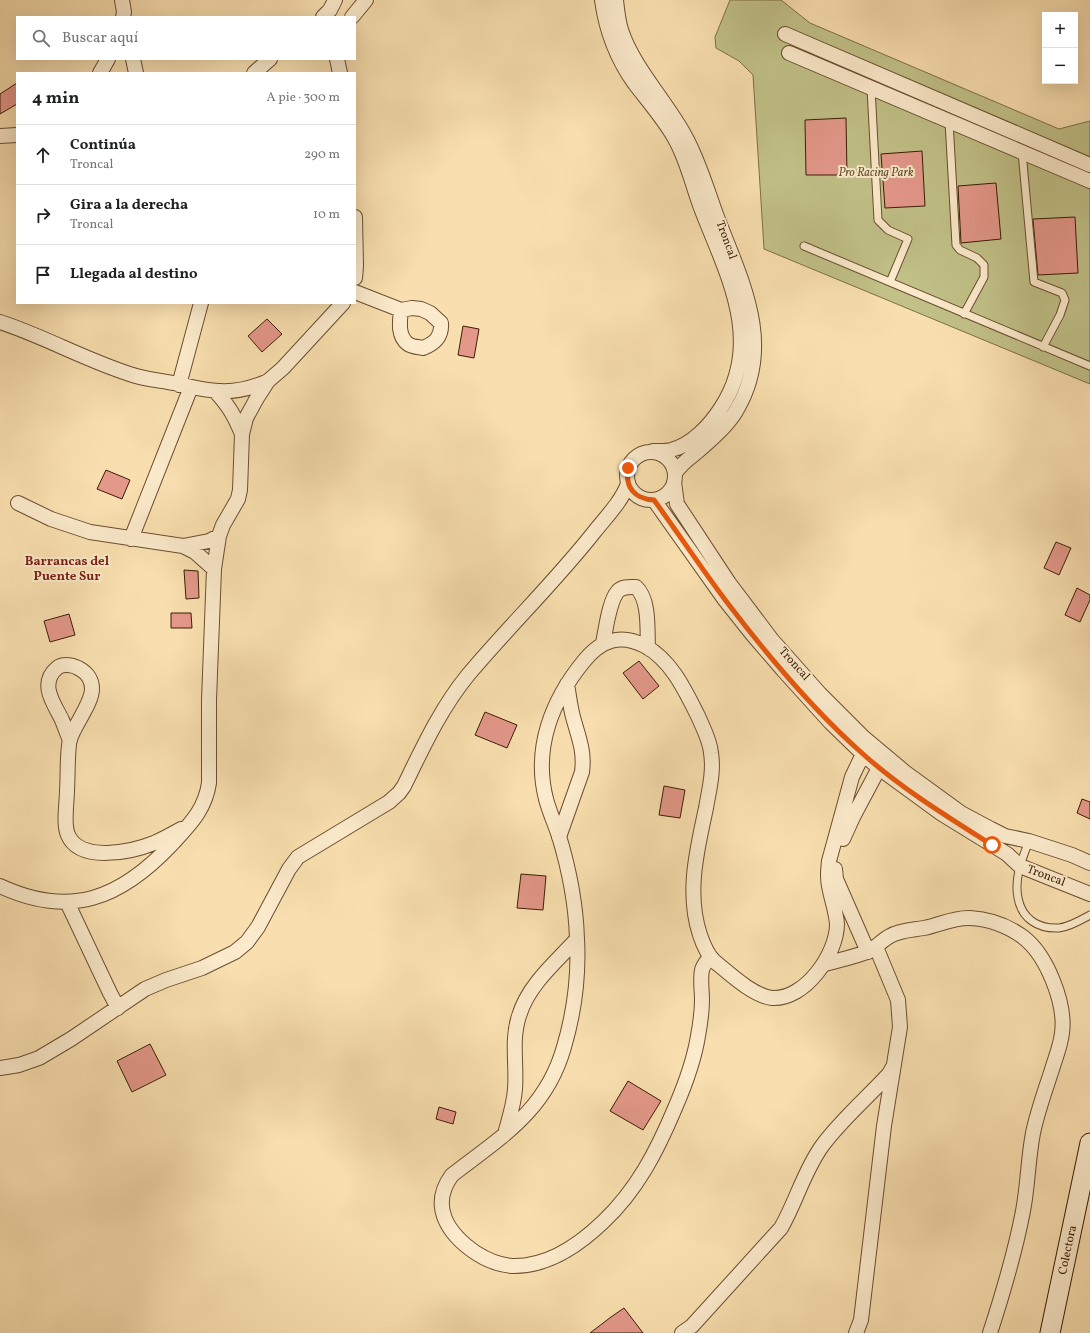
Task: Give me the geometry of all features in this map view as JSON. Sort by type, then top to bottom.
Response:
[{"type":"main road","name":"Colectora","points":[[1050,1333],[1090,1143]]},
{"type":"street","points":[[324,16],[330,10],[335,0]]},
{"type":"street","points":[[353,16],[366,0]]},
{"type":"street","name":"Troncal","points":[[602,0],[608,32],[623,65],[663,120],[674,137],[685,159],[698,199],[735,294],[741,322],[742,351],[740,362],[731,391],[716,416],[690,442],[671,450],[645,452],[638,455],[628,468],[628,484]]},
{"type":"street","name":"Troncal","points":[[616,0],[621,30],[638,64],[675,118],[694,153],[748,299],[754,326],[753,359],[750,378],[736,411],[723,428],[697,452],[682,463],[671,489],[666,494],[654,500],[752,634],[782,670],[830,722],[863,754],[879,768],[942,814],[1007,854],[1020,866],[1090,894]]},
{"type":"street","points":[[785,34],[1090,165]]},
{"type":"street","points":[[789,53],[1090,181]]},
{"type":"street","points":[[101,72],[107,60]]},
{"type":"street","points":[[133,60],[136,72]]},
{"type":"street","points":[[255,72],[269,60]]},
{"type":"street","points":[[337,60],[340,72]]},
{"type":"street","points":[[0,136],[16,135]]},
{"type":"street","points":[[356,292],[401,310]]},
{"type":"street","points":[[131,539],[185,386],[201,304]]},
{"type":"street","points":[[0,886],[25,896],[67,902],[87,900],[109,893],[127,884],[154,863],[200,811],[207,794],[209,782],[209,700],[214,569],[219,536],[223,525],[238,499],[240,490],[242,434],[246,418],[268,382],[283,368],[342,304]]},
{"type":"street","points":[[0,322],[97,362],[137,376],[215,391],[237,391],[253,388],[268,382]]},
{"type":"street","points":[[215,391],[227,403],[234,414],[242,434]]},
{"type":"street","name":"Troncal","points":[[653,452],[668,458],[673,465],[675,495],[679,509],[734,589],[772,640],[820,694],[862,736],[906,773],[962,813],[1005,836],[1029,841],[1072,854],[1090,863]]},
{"type":"street","points":[[628,484],[635,494],[646,499],[654,500]]},
{"type":"street","points":[[0,1068],[19,1065],[39,1058],[65,1043],[145,990],[166,980],[202,968],[235,952],[247,942],[258,927],[289,869],[298,857],[389,802],[399,793],[441,713],[454,692],[489,651],[573,559],[622,497],[628,484]]},
{"type":"street","points":[[610,511],[640,497]]},
{"type":"street","points":[[18,503],[51,519],[70,526],[90,532],[131,539],[183,546],[209,541],[219,536]]},
{"type":"street","points":[[183,546],[195,552],[214,569]]},
{"type":"street","points":[[603,643],[613,601],[619,590],[628,586],[636,587],[644,596],[646,606],[648,648]]},
{"type":"street","points":[[710,957],[702,970],[702,1002],[698,1037],[683,1090],[650,1162],[636,1185],[616,1210],[586,1237],[559,1254],[529,1264],[514,1266],[501,1265],[485,1259],[453,1235],[443,1213],[442,1200],[446,1183],[452,1175],[524,1118],[549,1086],[559,1064],[565,1045],[574,1004],[578,939],[572,887],[559,837],[546,800],[542,775],[542,749],[544,735],[550,717],[567,684],[590,654],[603,643],[620,639],[633,640],[648,648],[665,662],[673,671],[698,716],[708,740],[711,753],[711,782],[694,863],[694,914],[698,931],[710,957],[746,986],[772,998],[785,996],[794,992],[825,964],[835,936],[837,925],[836,914],[828,884],[829,861],[852,777],[863,754]]},
{"type":"street","points":[[70,740],[51,700],[49,692],[49,684],[52,676],[57,668],[62,665],[79,668],[91,680],[92,689],[90,698],[70,740],[65,827],[72,843],[82,850],[96,853],[139,848],[154,843],[190,824]]},
{"type":"street","points":[[559,837],[582,772],[583,762],[583,752],[573,716],[567,684]]},
{"type":"street","points":[[856,1333],[861,1320],[883,1134],[900,1026],[898,1000],[836,880],[835,863],[844,836],[879,768]]},
{"type":"street","points":[[67,902],[118,1008]]},
{"type":"street","points":[[825,964],[872,949],[891,935],[898,932],[923,928],[956,919],[969,918],[987,921],[1023,937],[1034,947],[1042,958],[1058,993],[1061,1006],[1062,1033],[1033,1132],[1023,1210],[1008,1279],[990,1333]]},
{"type":"street","points":[[505,1134],[514,1100],[516,1030],[518,1016],[534,986],[578,939]]},
{"type":"street","points":[[682,1333],[692,1326],[781,1228],[790,1213],[807,1173],[822,1146],[886,1077],[894,1065]]},
{"type":"lane","points":[[866,86],[878,220],[888,230],[908,239],[890,282]]},
{"type":"lane","points":[[949,121],[956,245],[960,250],[976,258],[984,265],[984,277],[964,314]]},
{"type":"lane","points":[[1022,152],[1034,282],[1062,293],[1066,300],[1060,315],[1043,347]]},
{"type":"lane","points":[[804,246],[1090,366]]},
{"type":"lane","points":[[1029,841],[1020,866],[1018,898],[1024,912],[1032,923],[1047,927],[1060,928],[1090,915]]},
{"type":"green space","name":"Pro Racing Park","points":[[730,0],[781,0],[810,23],[1059,129],[1090,121],[1090,384],[764,249],[753,75],[739,61],[716,48],[715,37]]},
{"type":"building","points":[[16,84],[16,105],[0,114],[0,94]]},
{"type":"building","points":[[846,118],[847,175],[806,175],[805,120]]},
{"type":"building","points":[[922,151],[925,206],[885,208],[881,154]]},
{"type":"building","points":[[996,183],[1001,239],[961,243],[958,186]]},
{"type":"building","points":[[1075,217],[1078,273],[1038,275],[1033,219]]},
{"type":"building","points":[[267,319],[282,334],[262,352],[248,336]]},
{"type":"building","points":[[463,326],[479,329],[474,358],[458,355]]},
{"type":"building","points":[[106,470],[130,480],[122,499],[97,489]]},
{"type":"building","points":[[1056,542],[1071,548],[1059,575],[1044,568]]},
{"type":"building","points":[[184,570],[198,571],[199,598],[186,599]]},
{"type":"building","points":[[1077,588],[1090,595],[1090,600],[1080,622],[1065,615]]},
{"type":"building","points":[[171,613],[191,613],[192,628],[171,628]]},
{"type":"building","points":[[69,614],[75,635],[50,642],[44,621]]},
{"type":"building","points":[[639,661],[659,686],[643,699],[623,673]]},
{"type":"building","points":[[485,712],[517,725],[507,748],[475,735]]},
{"type":"building","points":[[664,786],[685,790],[680,818],[659,815]]},
{"type":"building","points":[[1082,799],[1090,802],[1090,819],[1077,813]]},
{"type":"building","points":[[521,874],[546,876],[543,910],[517,908]]},
{"type":"building","points":[[150,1044],[166,1075],[132,1092],[117,1061]]},
{"type":"building","points":[[628,1081],[661,1101],[643,1130],[610,1111]]},
{"type":"building","points":[[439,1107],[456,1112],[453,1124],[436,1119]]},
{"type":"building","points":[[624,1308],[643,1333],[590,1333],[611,1317]]},
{"type":"district","name":"Barrancas del Puente Sur","points":[[67,570]]},
{"type":"route","points":[[628,468],[628,484],[631,489],[640,497],[654,500],[752,634],[782,670],[830,722],[879,768],[942,814],[992,845]]}]
